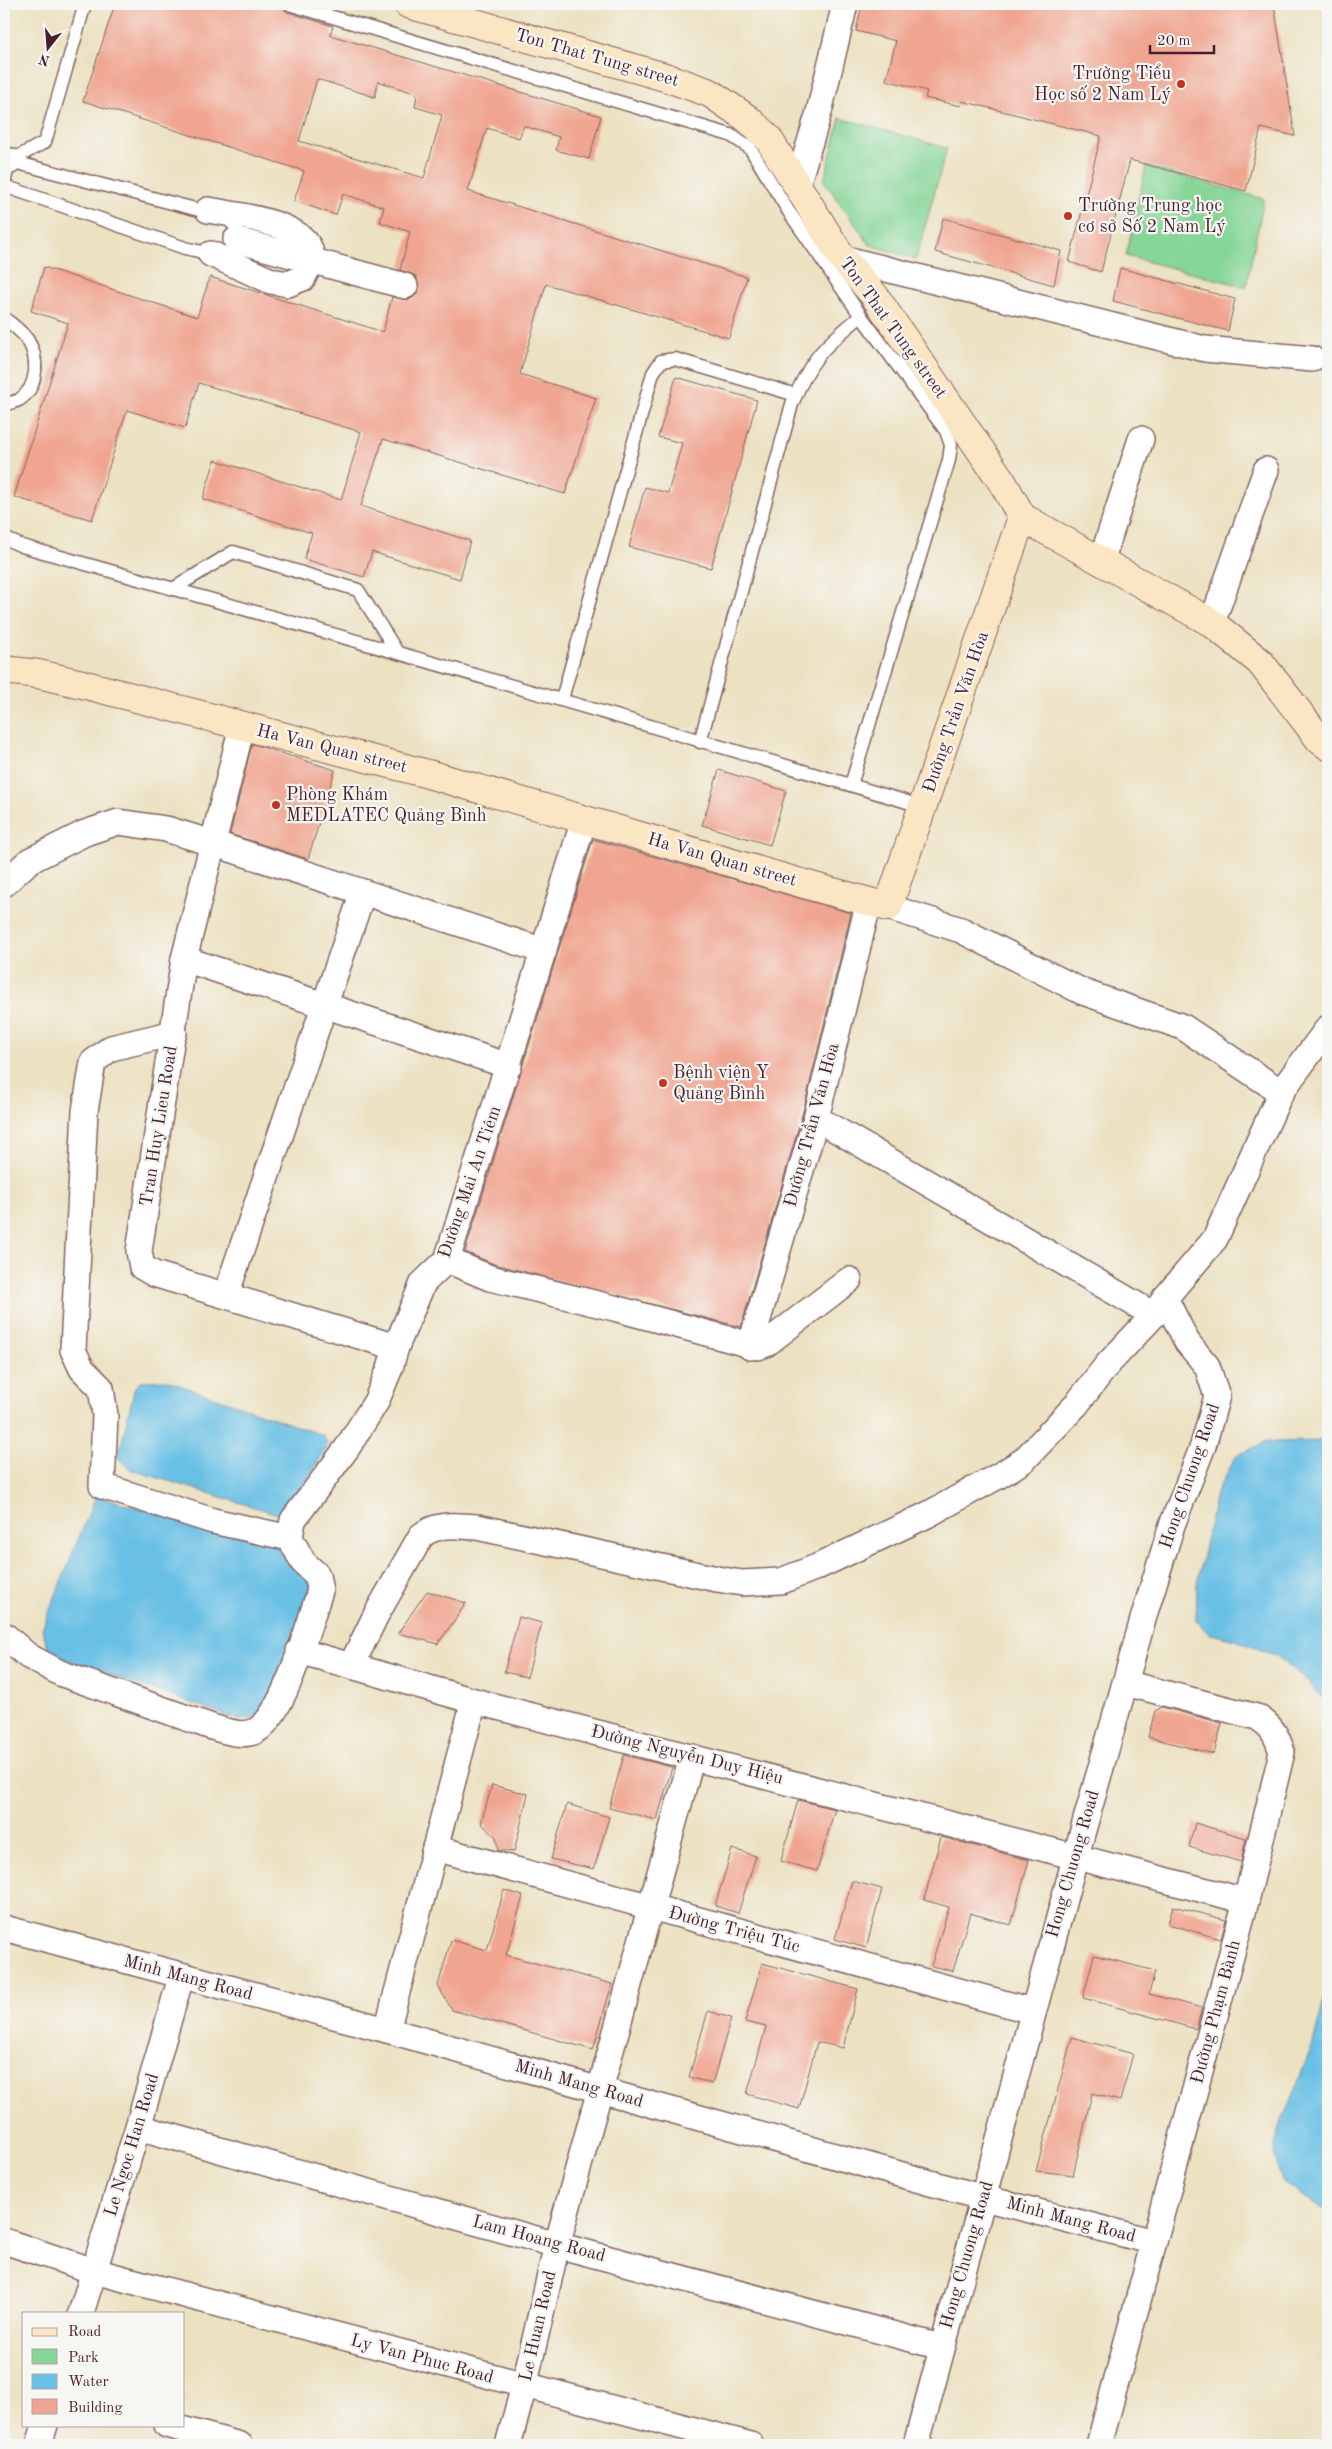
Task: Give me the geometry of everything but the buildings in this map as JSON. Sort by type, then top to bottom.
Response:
[{"type":"street","name":"Ton That Tung street","points":[[408,4],[665,77],[710,93],[730,104],[768,138],[842,258],[874,295],[1003,483],[1022,517]]},
{"type":"street","points":[[797,185],[819,112],[845,4]]},
{"type":"street","points":[[208,210],[264,221],[291,230],[306,240],[312,253],[303,278],[288,284],[271,281],[211,254]]},
{"type":"street","points":[[236,240],[405,286]]},
{"type":"street","points":[[842,258],[1205,349],[1312,359]]},
{"type":"street","points":[[1101,562],[1141,439]]},
{"type":"street","points":[[1212,623],[1266,470]]},
{"type":"street","points":[[1022,517],[1212,623],[1260,662],[1320,740],[1328,746]]},
{"type":"street","name":"Đường Trần Văn Hòa","points":[[750,1347],[879,904],[924,807],[1022,517]]},
{"type":"street","name":"Ha Van Quan street","points":[[4,670],[38,674],[82,684],[428,774],[879,904]]},
{"type":"street","name":"Tran Huy Lieu Road","points":[[242,726],[184,959],[174,1034],[139,1251],[142,1267],[154,1274],[396,1346]]},
{"type":"street","name":"Đường Mai An Tiêm","points":[[290,1538],[293,1520],[347,1448],[376,1402],[390,1368],[396,1346],[423,1283],[447,1260],[509,1066],[584,820]]},
{"type":"street","points":[[4,884],[29,861],[85,833],[118,822],[166,829],[544,951]]},
{"type":"street","points":[[226,1295],[362,892]]},
{"type":"street","points":[[879,904],[961,930],[1083,992],[1183,1027],[1280,1092]]},
{"type":"street","points":[[184,959],[509,1066]]},
{"type":"street","points":[[352,1664],[376,1615],[421,1536],[430,1529],[443,1525],[477,1528],[742,1583],[781,1581],[817,1567],[927,1515],[1024,1460],[1066,1417],[1107,1365],[1216,1239],[1280,1092],[1328,1028]]},
{"type":"street","points":[[4,1635],[28,1656],[60,1673],[212,1727],[237,1734],[257,1730],[270,1718],[282,1698],[320,1591],[316,1575],[303,1562],[290,1538],[221,1523],[102,1486],[105,1415],[101,1388],[82,1370],[73,1350],[85,1111],[94,1062],[111,1048],[174,1034]]},
{"type":"street","points":[[816,1118],[1159,1306]]},
{"type":"street","points":[[447,1260],[490,1278],[614,1308],[750,1347],[766,1344],[849,1280]]},
{"type":"street","name":"Hong Chuong Road","points":[[916,2445],[941,2346],[984,2198],[1032,2012],[1076,1855],[1172,1525],[1202,1446],[1217,1396],[1207,1366],[1159,1306]]},
{"type":"street","name":"Đường Nguyễn Duy Hiệu","points":[[299,1650],[474,1701],[1076,1855],[1246,1901]]},
{"type":"street","name":"Đường Phạm Bành","points":[[1099,2445],[1246,1901],[1281,1764],[1282,1752],[1269,1724],[1257,1717],[1126,1683]]},
{"type":"street","points":[[386,2030],[474,1701]]},
{"type":"street","name":"Le Huan Road","points":[[508,2445],[524,2386],[557,2245],[692,1757]]},
{"type":"street","name":"Đường Triệu Túc","points":[[435,1848],[1032,2012]]},
{"type":"street","name":"Minh Mang Road","points":[[4,1928],[386,2030],[984,2198],[1154,2242]]},
{"type":"street","name":"Le Ngoc Han Road","points":[[80,2312],[182,1977]]},
{"type":"street","name":"Lam Hoang Road","points":[[138,2127],[557,2245],[941,2346]]},
{"type":"street","name":"Ly Van Phuc Road","points":[[4,2241],[94,2271],[751,2445]]},
{"type":"street","points":[[39,2445],[45,2426]]},
{"type":"street","points":[[171,2426],[240,2445]]},
{"type":"lane","points":[[6,167],[45,142],[85,4]]},
{"type":"lane","points":[[289,4],[730,136],[743,142],[750,148],[789,212],[861,316],[946,431],[951,444],[950,460],[851,785]]},
{"type":"lane","points":[[4,186],[147,236],[211,254],[225,250],[236,240],[236,227],[226,216],[208,210],[6,167]]},
{"type":"lane","points":[[700,742],[796,395],[816,357],[826,344],[861,316]]},
{"type":"lane","points":[[4,318],[27,339],[35,354],[35,369],[31,387],[19,400],[4,405]]},
{"type":"lane","points":[[562,699],[653,373],[661,361],[675,359],[796,395]]},
{"type":"lane","points":[[4,538],[22,546],[562,699],[700,742],[924,807]]},
{"type":"lane","points":[[173,589],[233,552],[358,590],[397,652]]},
{"type":"green space","points":[[840,118],[947,148],[916,259],[870,245],[824,181]]},
{"type":"green space","points":[[1146,166],[1264,199],[1246,287],[1126,256]]},
{"type":"water","points":[[165,1380],[322,1435],[327,1443],[326,1449],[284,1516],[132,1470],[118,1458],[135,1387],[142,1381]]},
{"type":"water","points":[[1328,1441],[1328,1704],[1307,1681],[1277,1656],[1235,1640],[1208,1633],[1196,1620],[1197,1584],[1216,1493],[1237,1455],[1267,1442]]},
{"type":"water","points":[[96,1496],[290,1549],[316,1585],[265,1710],[254,1718],[240,1720],[50,1654],[42,1629]]},
{"type":"water","points":[[1328,1983],[1328,2211],[1284,2184],[1275,2157],[1278,2131],[1313,2044]]},
{"type":"place","name":"Trường Tiểu Học số 2 Nam Lý","points":[[1181,84]]},
{"type":"place","name":"Trường Trung học cơ sở Số 2 Nam Lý","points":[[1068,216]]},
{"type":"place","name":"Phòng Khám MEDLATEC Quảng Bình","points":[[276,805]]},
{"type":"place","name":"Bệnh viện Y Quảng Bình","points":[[663,1083]]}]
